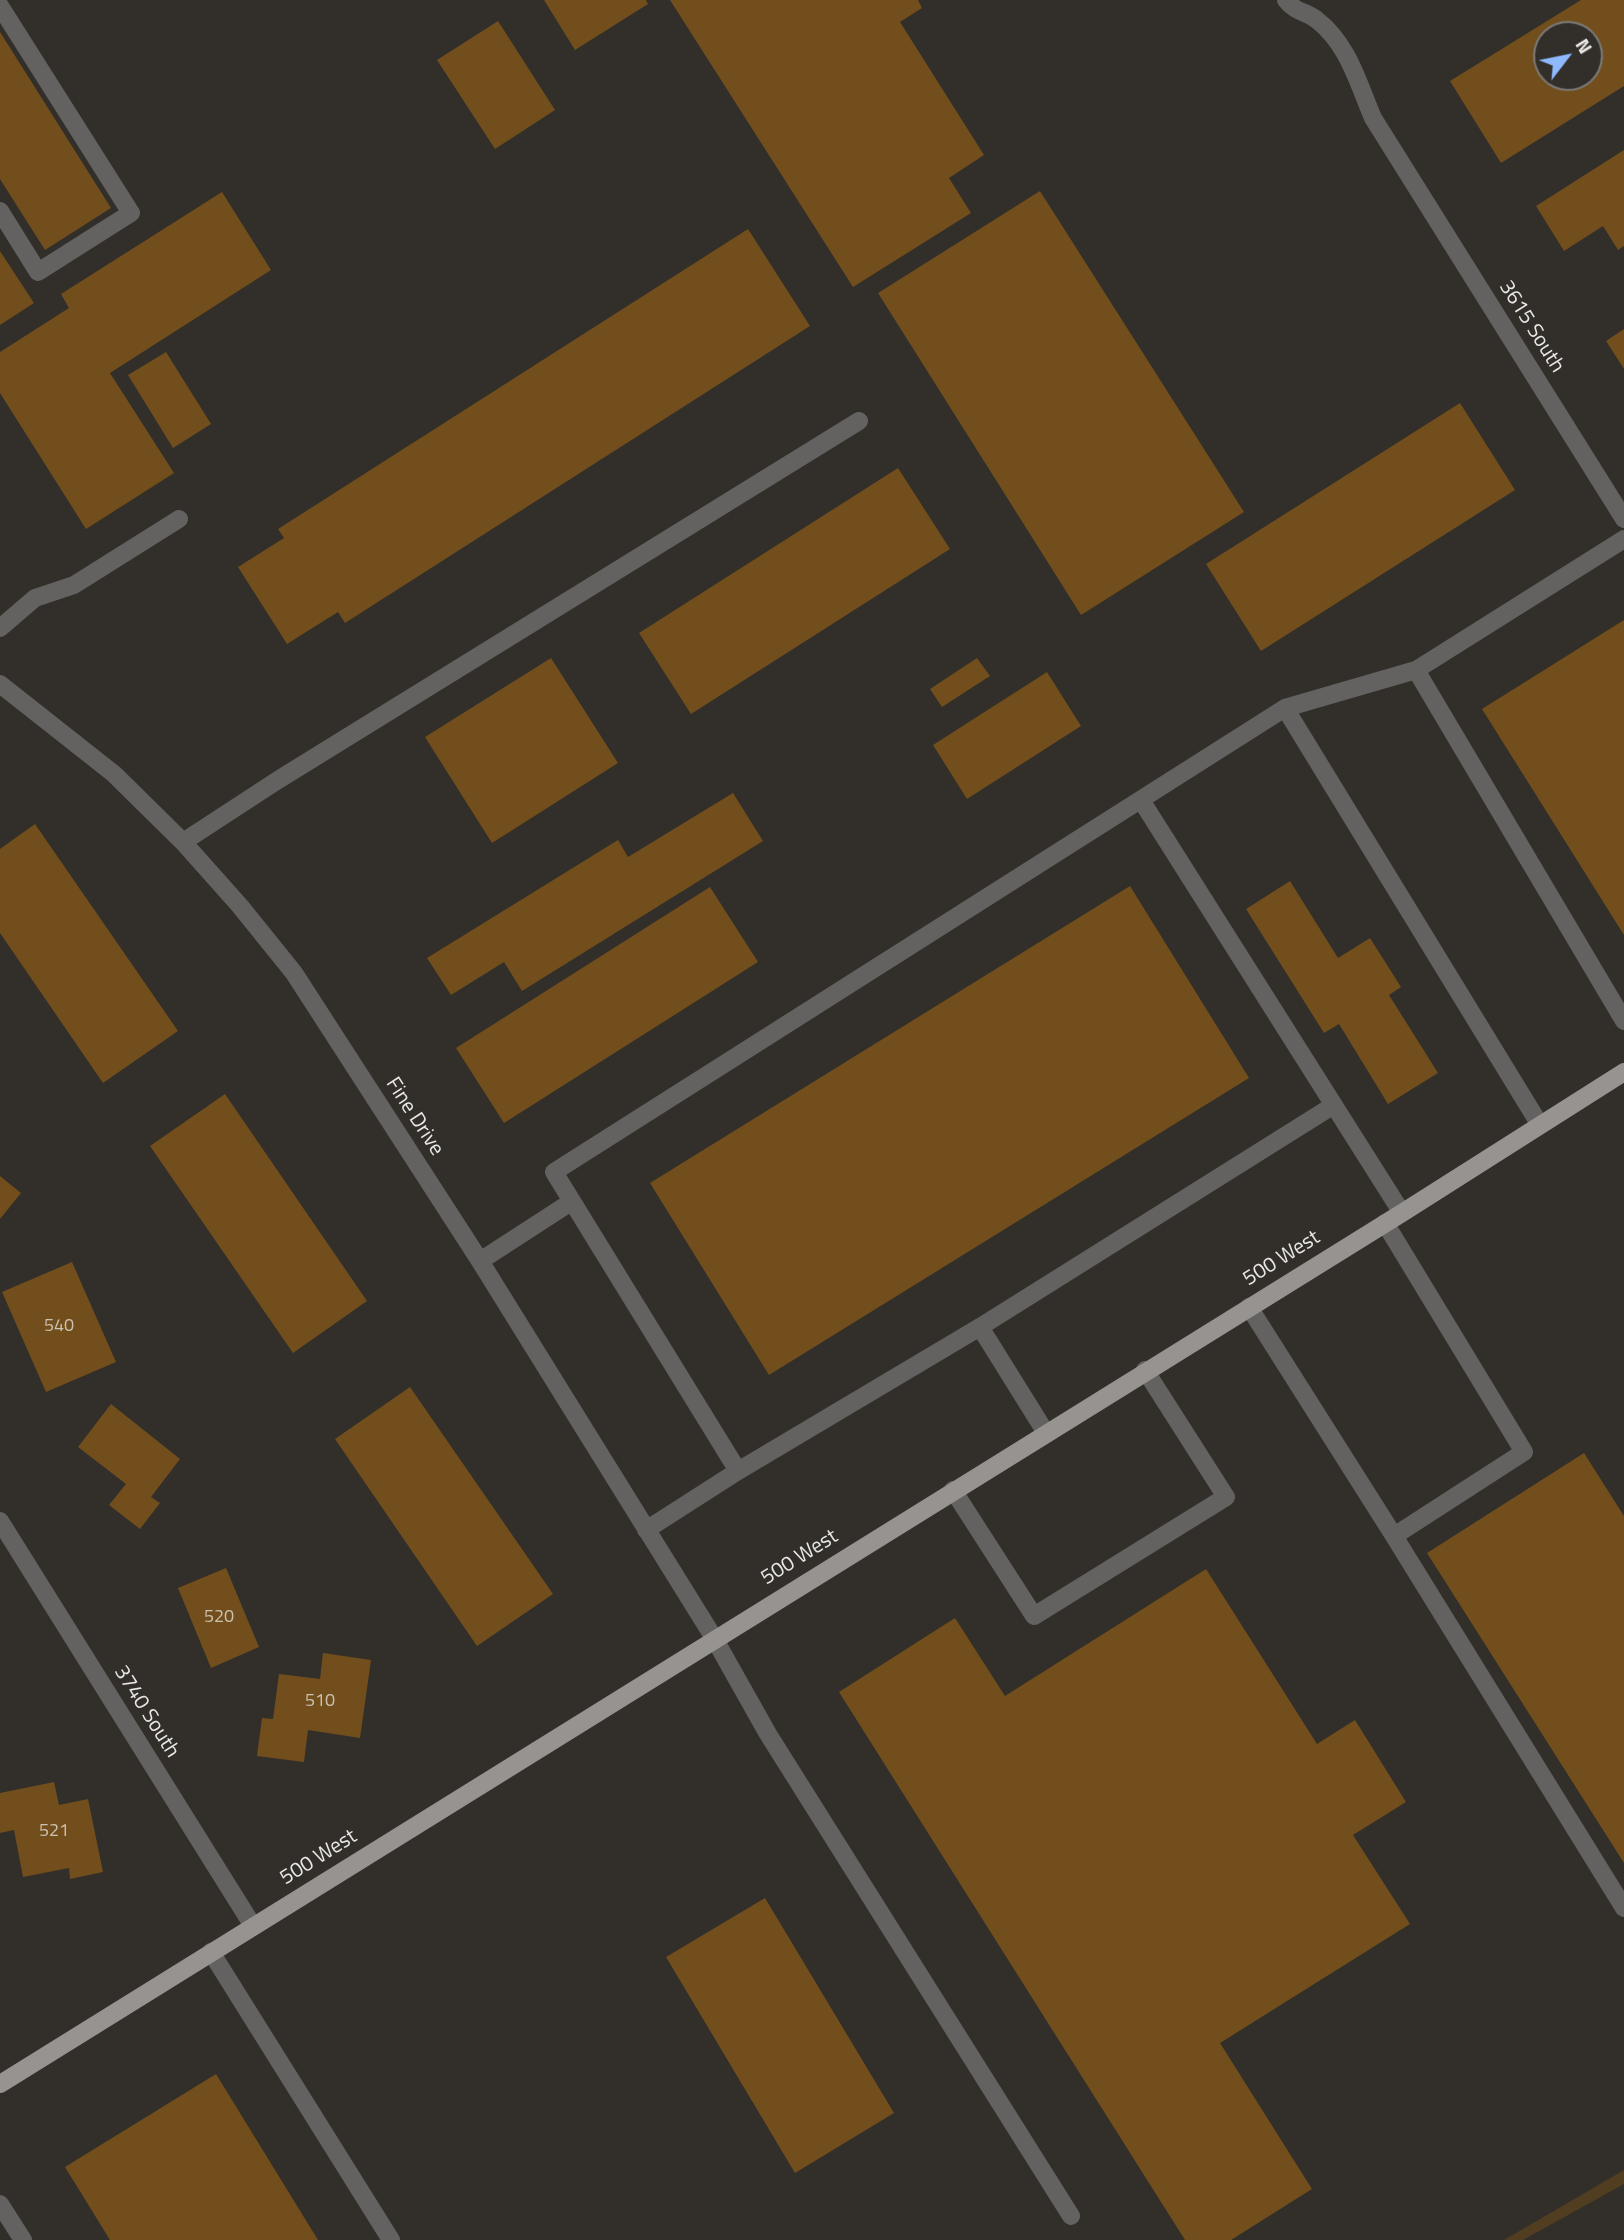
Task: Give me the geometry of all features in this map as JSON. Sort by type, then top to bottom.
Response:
[{"type":"main road","name":"500 West","points":[[0,2084],[1402,1213],[1624,1072]]},
{"type":"street","name":"3615 South","points":[[1286,0],[1293,9],[1316,18],[1343,48],[1373,118],[1624,519]]},
{"type":"street","points":[[0,6],[131,213],[38,272],[0,211]]},
{"type":"street","points":[[183,842],[278,780],[859,421]]},
{"type":"street","points":[[0,628],[35,598],[74,585],[179,519]]},
{"type":"street","points":[[738,1471],[554,1172],[1285,708],[1416,670],[1624,539]]},
{"type":"street","points":[[1416,670],[1624,1021]]},
{"type":"street","name":"Fine Drive","points":[[0,684],[114,774],[183,842],[240,905],[294,973],[480,1261],[714,1638],[776,1746],[1071,2216]]},
{"type":"street","points":[[1285,708],[1540,1125]]},
{"type":"street","points":[[1141,800],[1402,1213]]},
{"type":"street","points":[[646,1530],[738,1471],[980,1327],[1335,1105]]},
{"type":"street","points":[[480,1261],[571,1202]]},
{"type":"street","points":[[1385,1223],[1524,1452],[1394,1536]]},
{"type":"street","points":[[1249,1307],[1624,1908]]},
{"type":"street","points":[[980,1327],[1045,1433]]},
{"type":"street","points":[[953,1490],[1034,1616],[1226,1497],[1146,1370]]},
{"type":"street","name":"3740 South","points":[[0,1521],[253,1926]]},
{"type":"street","points":[[211,1952],[391,2240]]},
{"type":"street","points":[[0,2204],[23,2240]]},
{"type":"shaded area","points":[[1624,2170],[1624,2184],[1523,2240],[1504,2240]]},
{"type":"building","points":[[544,0],[646,0],[648,4],[575,50]]},
{"type":"building","points":[[670,0],[918,0],[922,8],[900,22],[984,155],[949,178],[971,213],[853,287]]},
{"type":"building","points":[[1581,0],[1624,0],[1624,86],[1501,163],[1450,81],[1533,30],[1533,91],[1603,91],[1603,21],[1547,21]]},
{"type":"building","points":[[498,21],[555,110],[495,149],[437,60]]},
{"type":"building","points":[[0,32],[111,208],[45,250],[0,179]]},
{"type":"building","points":[[1624,150],[1624,246],[1618,250],[1603,226],[1564,251],[1536,206]]},
{"type":"building","points":[[1040,191],[1244,512],[1081,615],[878,293]]},
{"type":"building","points":[[222,192],[271,270],[110,373],[174,473],[86,529],[0,393],[0,352],[69,308],[61,294]]},
{"type":"building","points":[[748,229],[810,326],[345,623],[338,612],[287,644],[238,567],[284,538],[278,529]]},
{"type":"building","points":[[0,251],[34,303],[0,325]]},
{"type":"building","points":[[1624,329],[1624,369],[1606,341]]},
{"type":"building","points":[[166,352],[211,424],[173,448],[128,375]]},
{"type":"building","points":[[1460,403],[1515,490],[1261,651],[1206,564]]},
{"type":"building","points":[[898,468],[950,549],[691,714],[639,633]]},
{"type":"building","points":[[1624,620],[1624,935],[1482,709]]},
{"type":"building","points":[[551,658],[618,763],[492,843],[425,737]]},
{"type":"building","points":[[977,658],[990,676],[942,707],[930,689]]},
{"type":"building","points":[[1047,672],[1081,726],[967,799],[933,745]]},
{"type":"building","points":[[733,793],[763,841],[522,991],[504,962],[451,995],[427,958],[618,840],[628,857]]},
{"type":"building","points":[[35,824],[178,1031],[103,1083],[0,933],[0,849]]},
{"type":"building","points":[[1290,881],[1338,958],[1370,938],[1401,987],[1389,995],[1438,1073],[1388,1104],[1339,1024],[1324,1033],[1246,909]]},
{"type":"building","points":[[1130,886],[1249,1078],[769,1375],[650,1183]]},
{"type":"building","points":[[710,887],[758,962],[504,1123],[456,1048]]},
{"type":"building","points":[[225,1094],[367,1301],[293,1353],[150,1146]]},
{"type":"building","points":[[0,1176],[21,1193],[0,1219]]},
{"type":"building","points":[[72,1262],[116,1362],[46,1392],[2,1292]]},
{"type":"building","points":[[410,1387],[553,1594],[477,1646],[335,1439]]},
{"type":"building","points":[[111,1404],[180,1459],[151,1497],[160,1503],[140,1529],[109,1505],[126,1484],[78,1447]]},
{"type":"building","points":[[1584,1453],[1624,1516],[1624,1863],[1427,1553]]},
{"type":"building","points":[[226,1568],[259,1647],[211,1668],[178,1588]]},
{"type":"building","points":[[1206,1569],[1317,1744],[1355,1720],[1406,1802],[1353,1835],[1410,1924],[1220,2043],[1312,2189],[1231,2240],[1185,2240],[839,1692],[955,1618],[1005,1696]]},
{"type":"building","points":[[323,1653],[371,1660],[360,1738],[308,1730],[304,1762],[257,1756],[262,1718],[273,1719],[279,1674],[320,1679]]},
{"type":"building","points":[[54,1782],[59,1805],[88,1799],[103,1872],[70,1879],[69,1868],[23,1877],[14,1830],[0,1833],[0,1793]]},
{"type":"building","points":[[765,1898],[894,2113],[795,2173],[666,1957]]},
{"type":"building","points":[[216,2074],[318,2240],[110,2240],[65,2167]]}]
